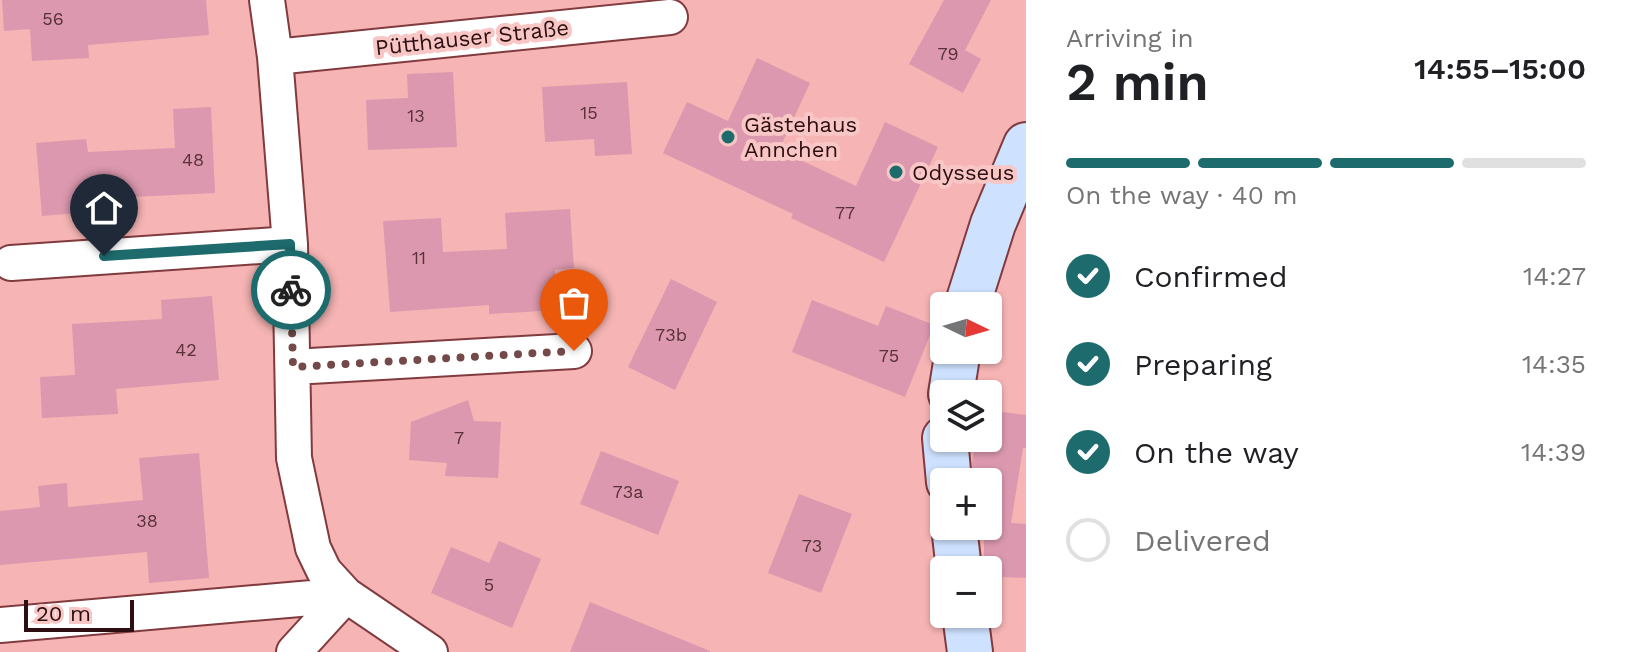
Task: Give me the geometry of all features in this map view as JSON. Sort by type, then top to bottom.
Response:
[{"type":"main road","points":[[971,292],[993,224],[1026,145]]},
{"type":"main road","points":[[967,628],[970,652]]},
{"type":"street","points":[[267,0],[275,57],[290,244],[294,458],[313,548],[324,571],[346,595],[430,652]]},
{"type":"street","name":"Pütthauser Straße","points":[[275,57],[670,17]]},
{"type":"street","points":[[11,263],[290,244]]},
{"type":"street","points":[[293,367],[574,351]]},
{"type":"street","points":[[0,625],[346,595]]},
{"type":"street","points":[[294,652],[346,595]]},
{"type":"building","points":[[2,0],[206,0],[209,35],[88,45],[89,58],[32,61],[30,29],[4,31]]},
{"type":"building","points":[[944,0],[991,0],[965,50],[981,59],[963,93],[909,64]]},
{"type":"building","points":[[757,58],[810,83],[779,150],[856,186],[885,122],[938,147],[884,262],[791,218],[793,214],[663,153],[687,102],[728,121]]},
{"type":"building","points":[[453,72],[457,147],[368,150],[366,100],[408,98],[407,74]]},
{"type":"building","points":[[627,82],[632,154],[595,156],[594,139],[545,142],[542,87]]},
{"type":"building","points":[[211,107],[215,193],[91,199],[92,212],[42,216],[36,143],[86,139],[88,152],[175,148],[173,109]]},
{"type":"building","points":[[570,209],[574,268],[555,270],[558,310],[489,314],[489,305],[390,312],[383,221],[441,218],[443,252],[507,249],[505,213]]},
{"type":"building","points":[[671,279],[717,302],[675,390],[628,367]]},
{"type":"building","points":[[212,296],[219,380],[116,389],[118,414],[42,418],[40,377],[75,375],[72,324],[162,319],[161,300]]},
{"type":"building","points":[[812,300],[878,326],[886,306],[930,323],[930,335],[905,397],[792,352]]},
{"type":"building","points":[[468,400],[474,421],[501,422],[498,478],[445,476],[447,463],[409,460],[411,422]]},
{"type":"building","points":[[1002,412],[1026,415],[1026,448],[1023,448],[1011,523],[1026,524],[1026,578],[1003,577],[1002,582],[1002,556],[984,556],[984,540],[1002,540],[1002,468],[973,468],[974,452],[1002,452]]},
{"type":"building","points":[[601,451],[679,481],[658,535],[580,504]]},
{"type":"building","points":[[199,453],[209,578],[149,583],[147,552],[0,565],[0,511],[40,507],[38,486],[67,483],[68,507],[143,500],[139,458]]},
{"type":"building","points":[[799,494],[852,514],[821,593],[768,573]]},
{"type":"building","points":[[499,541],[541,559],[512,628],[431,593],[451,547],[489,563]]},
{"type":"building","points":[[590,602],[710,651],[710,652],[570,652]]},
{"type":"way so far","points":[[291,290],[293,367],[574,351]]},
{"type":"place","name":"Gästehaus Annchen","points":[[728,137]]},
{"type":"place","name":"Odysseus","points":[[896,172]]},
{"type":"route","points":[[104,256],[290,244],[291,290]]}]
